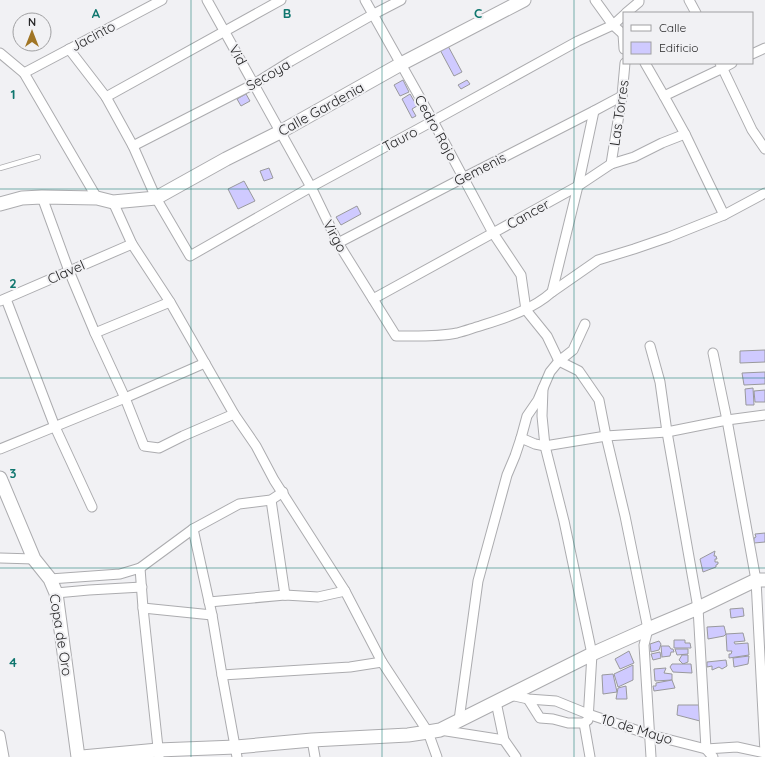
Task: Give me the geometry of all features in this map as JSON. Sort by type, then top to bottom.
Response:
[{"type":"street","name":"Jacinto","points":[[24,73],[162,0]]},
{"type":"street","name":"Vid","points":[[207,0],[280,132]]},
{"type":"street","points":[[106,97],[281,0]]},
{"type":"street","name":"Cedro Rojo","points":[[365,0],[494,233],[521,275],[526,310]]},
{"type":"street","name":"Secoya","points":[[133,146],[254,84],[372,14],[401,0]]},
{"type":"street","name":"Calle Gardenia","points":[[97,198],[113,202],[156,198],[226,159],[280,132],[401,64],[524,0]]},
{"type":"street","points":[[595,0],[613,25],[623,35]]},
{"type":"street","points":[[627,12],[639,0]]},
{"type":"street","points":[[690,0],[696,12]]},
{"type":"street","points":[[613,25],[623,16]]},
{"type":"street","name":"Tauro","points":[[156,198],[190,256],[310,187],[578,41],[613,25]]},
{"type":"street","points":[[753,54],[765,48]]},
{"type":"street","points":[[70,49],[106,97],[133,146],[156,198]]},
{"type":"street","points":[[0,53],[24,73],[97,198]]},
{"type":"street","name":"Las Torres","points":[[611,164],[622,96],[625,64]]},
{"type":"street","points":[[646,64],[685,134],[724,215]]},
{"type":"street","points":[[664,96],[722,66],[752,130],[765,150]]},
{"type":"street","name":"Gemenis","points":[[338,243],[622,96]]},
{"type":"street","points":[[552,292],[578,186],[594,111]]},
{"type":"street","name":"Virgo","points":[[280,132],[338,243],[396,336],[426,336],[457,333],[526,310]]},
{"type":"street","name":"Cancer","points":[[373,299],[578,186],[611,164],[634,157],[662,142],[685,134]]},
{"type":"street","points":[[651,757],[651,735],[644,645],[648,629],[599,400],[579,371],[559,360],[546,336],[526,310],[598,260],[669,238],[724,215],[765,193]]},
{"type":"street","points":[[42,197],[69,271],[94,333],[125,398],[144,446],[159,448],[234,414]]},
{"type":"street","points":[[1,203],[22,198],[97,198]]},
{"type":"street","points":[[113,202],[132,244],[170,302],[234,414],[256,446],[274,480],[345,591],[382,662],[434,731],[438,757]]},
{"type":"street","name":"Clavel","points":[[3,300],[132,244]]},
{"type":"street","points":[[3,300],[55,427],[92,507]]},
{"type":"street","points":[[94,333],[170,302]]},
{"type":"street","points":[[459,720],[478,581],[507,475],[515,456],[527,416],[538,400],[550,372],[559,360],[573,350],[584,324]]},
{"type":"street","points":[[650,346],[660,382],[667,432],[698,608],[706,749],[713,757]]},
{"type":"street","points":[[713,353],[761,580],[765,753]]},
{"type":"street","points":[[0,449],[125,398],[205,363]]},
{"type":"street","points":[[528,699],[540,718],[584,723],[588,720],[592,654],[564,521],[545,446],[542,416],[543,388]]},
{"type":"street","points":[[521,438],[535,444],[545,446],[606,436],[667,432],[727,420],[765,416]]},
{"type":"street","name":"Copa de Oro","points":[[0,478],[34,559],[50,579],[56,593],[78,757]]},
{"type":"street","points":[[50,579],[120,574],[140,568],[194,529],[239,504],[271,500],[283,492]]},
{"type":"street","points":[[271,500],[284,595]]},
{"type":"street","points":[[194,529],[212,615],[237,752]]},
{"type":"street","points":[[0,558],[34,559]]},
{"type":"street","points":[[140,568],[158,754]]},
{"type":"street","points":[[82,757],[237,752],[312,740],[408,735],[434,731],[592,654],[761,580]]},
{"type":"street","points":[[56,593],[142,587]]},
{"type":"street","points":[[209,602],[284,595],[318,597],[345,591]]},
{"type":"street","points":[[143,608],[212,615]]},
{"type":"street","points":[[222,675],[343,668],[382,662]]},
{"type":"street","name":"10 de Mayo","points":[[510,695],[528,699],[556,701],[588,714],[651,735],[706,749],[738,748],[765,753]]},
{"type":"street","points":[[496,702],[504,740],[516,757]]},
{"type":"street","points":[[584,723],[590,757]]},
{"type":"street","points":[[434,731],[504,740]]},
{"type":"street","points":[[0,735],[4,757]]},
{"type":"street","points":[[312,740],[315,757]]},
{"type":"lane","points":[[0,168],[38,157]]},
{"type":"building","points":[[447,44],[462,72],[454,76],[439,48]]},
{"type":"building","points":[[403,80],[409,92],[400,96],[394,85]]},
{"type":"building","points":[[467,80],[470,84],[461,89],[458,85]]},
{"type":"building","points":[[246,94],[250,101],[241,106],[237,99]]},
{"type":"building","points":[[410,94],[417,106],[412,109],[416,116],[412,118],[402,99]]},
{"type":"building","points":[[269,168],[273,178],[264,181],[260,171]]},
{"type":"building","points":[[244,181],[255,201],[238,209],[228,189]]},
{"type":"building","points":[[357,206],[361,214],[341,225],[336,217]]},
{"type":"building","points":[[765,350],[765,362],[740,363],[740,351]]},
{"type":"building","points":[[765,372],[765,384],[744,385],[742,373]]},
{"type":"building","points":[[753,388],[754,405],[746,405],[745,389]]},
{"type":"building","points":[[765,390],[765,402],[755,402],[754,391]]},
{"type":"building","points":[[765,533],[765,542],[754,543],[754,538],[756,537],[755,534]]},
{"type":"building","points":[[715,551],[714,556],[716,556],[717,559],[715,559],[715,562],[718,562],[718,564],[716,567],[703,572],[700,559]]},
{"type":"building","points":[[743,608],[744,616],[731,618],[730,609]]},
{"type":"building","points":[[724,626],[726,634],[724,636],[708,639],[707,627]]},
{"type":"building","points":[[743,633],[745,641],[734,642],[735,644],[748,643],[749,655],[729,658],[729,654],[731,654],[732,651],[727,651],[726,634]]},
{"type":"building","points":[[674,640],[685,640],[685,643],[690,643],[691,648],[674,648]]},
{"type":"building","points":[[659,641],[661,644],[659,650],[651,652],[650,644]]},
{"type":"building","points":[[661,646],[669,646],[674,652],[671,652],[670,656],[662,657]]},
{"type":"building","points":[[675,649],[688,649],[688,654],[677,655]]},
{"type":"building","points":[[629,651],[634,663],[620,669],[615,659]]},
{"type":"building","points":[[660,652],[661,658],[653,660],[651,654]]},
{"type":"building","points":[[682,655],[688,655],[688,662],[683,664],[679,660]]},
{"type":"building","points":[[749,656],[748,664],[734,667],[733,658]]},
{"type":"building","points":[[726,660],[727,666],[722,669],[719,667],[712,670],[712,666],[707,667],[707,662]]},
{"type":"building","points":[[672,664],[691,664],[692,673],[673,672],[670,667]]},
{"type":"building","points":[[633,665],[633,680],[618,687],[614,674]]},
{"type":"building","points":[[666,668],[664,673],[672,674],[672,680],[655,681],[654,669]]},
{"type":"building","points":[[613,674],[617,692],[603,694],[602,675]]},
{"type":"building","points":[[672,680],[675,688],[654,691],[653,686],[656,686],[656,683]]},
{"type":"building","points":[[626,686],[627,699],[616,699],[618,688]]},
{"type":"building","points":[[678,705],[699,705],[700,721],[677,715]]}]
